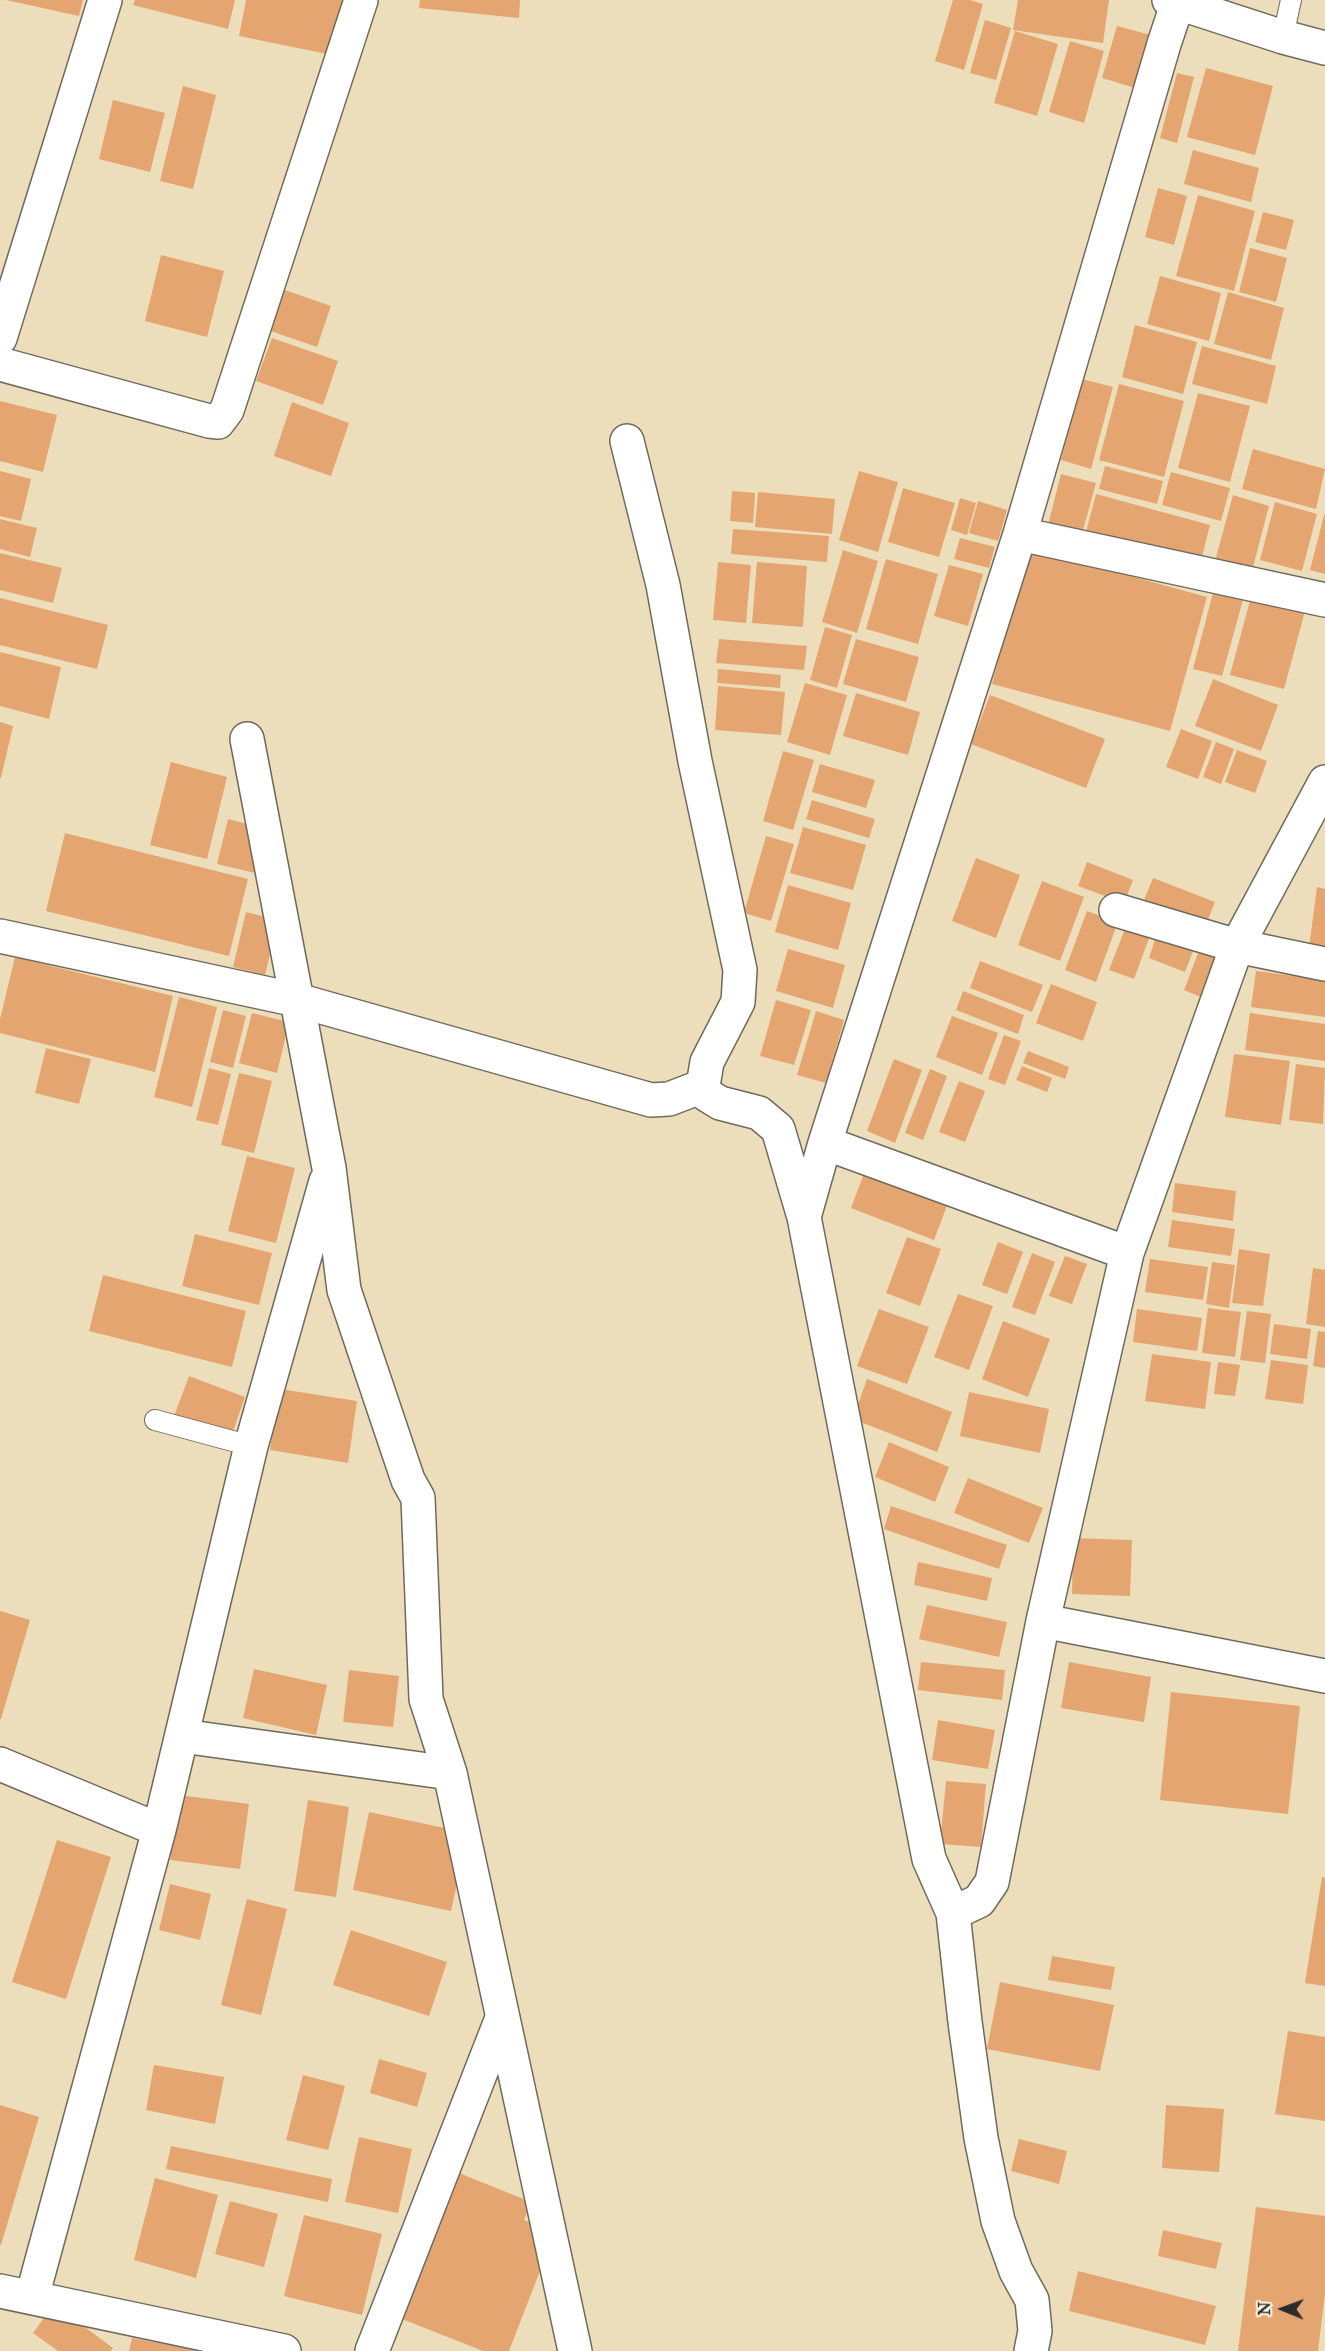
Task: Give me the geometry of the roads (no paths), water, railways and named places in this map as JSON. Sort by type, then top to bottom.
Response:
[{"type":"street","points":[[0,338],[105,0]]},
{"type":"street","points":[[0,364],[218,422],[227,410],[361,0]]},
{"type":"street","points":[[804,1217],[825,1143],[1020,534],[1164,44],[1174,1],[1283,37],[1325,48]]},
{"type":"street","points":[[627,441],[663,585],[695,761],[740,970],[738,1002],[707,1062],[703,1086],[708,1095],[720,1103],[759,1113],[778,1129],[804,1217],[928,1859],[953,1913],[981,2138],[998,2221],[1016,2271],[1032,2300],[1035,2331],[1031,2351]]},
{"type":"street","points":[[1020,534],[1325,600]]},
{"type":"street","points":[[247,739],[330,1168],[344,1290],[408,1480],[418,1498],[426,1699],[450,1773],[575,2351]]},
{"type":"street","points":[[953,1913],[979,1900],[992,1882],[1043,1621],[1127,1253],[1237,946],[1325,782]]},
{"type":"street","points":[[1116,910],[1237,946],[1325,964]]},
{"type":"street","points":[[0,936],[297,1000],[651,1100],[669,1099],[703,1086]]},
{"type":"street","points":[[825,1143],[1127,1253]]},
{"type":"street","points":[[32,2297],[159,1830],[250,1446],[330,1168]]},
{"type":"street","points":[[1043,1621],[1325,1676]]},
{"type":"street","points":[[182,1736],[450,1773]]},
{"type":"street","points":[[0,1764],[159,1830]]},
{"type":"street","points":[[372,2351],[502,2018]]},
{"type":"street","points":[[0,2291],[284,2351]]},
{"type":"lane","points":[[1283,37],[1291,0]]},
{"type":"lane","points":[[155,1420],[250,1446]]}]
